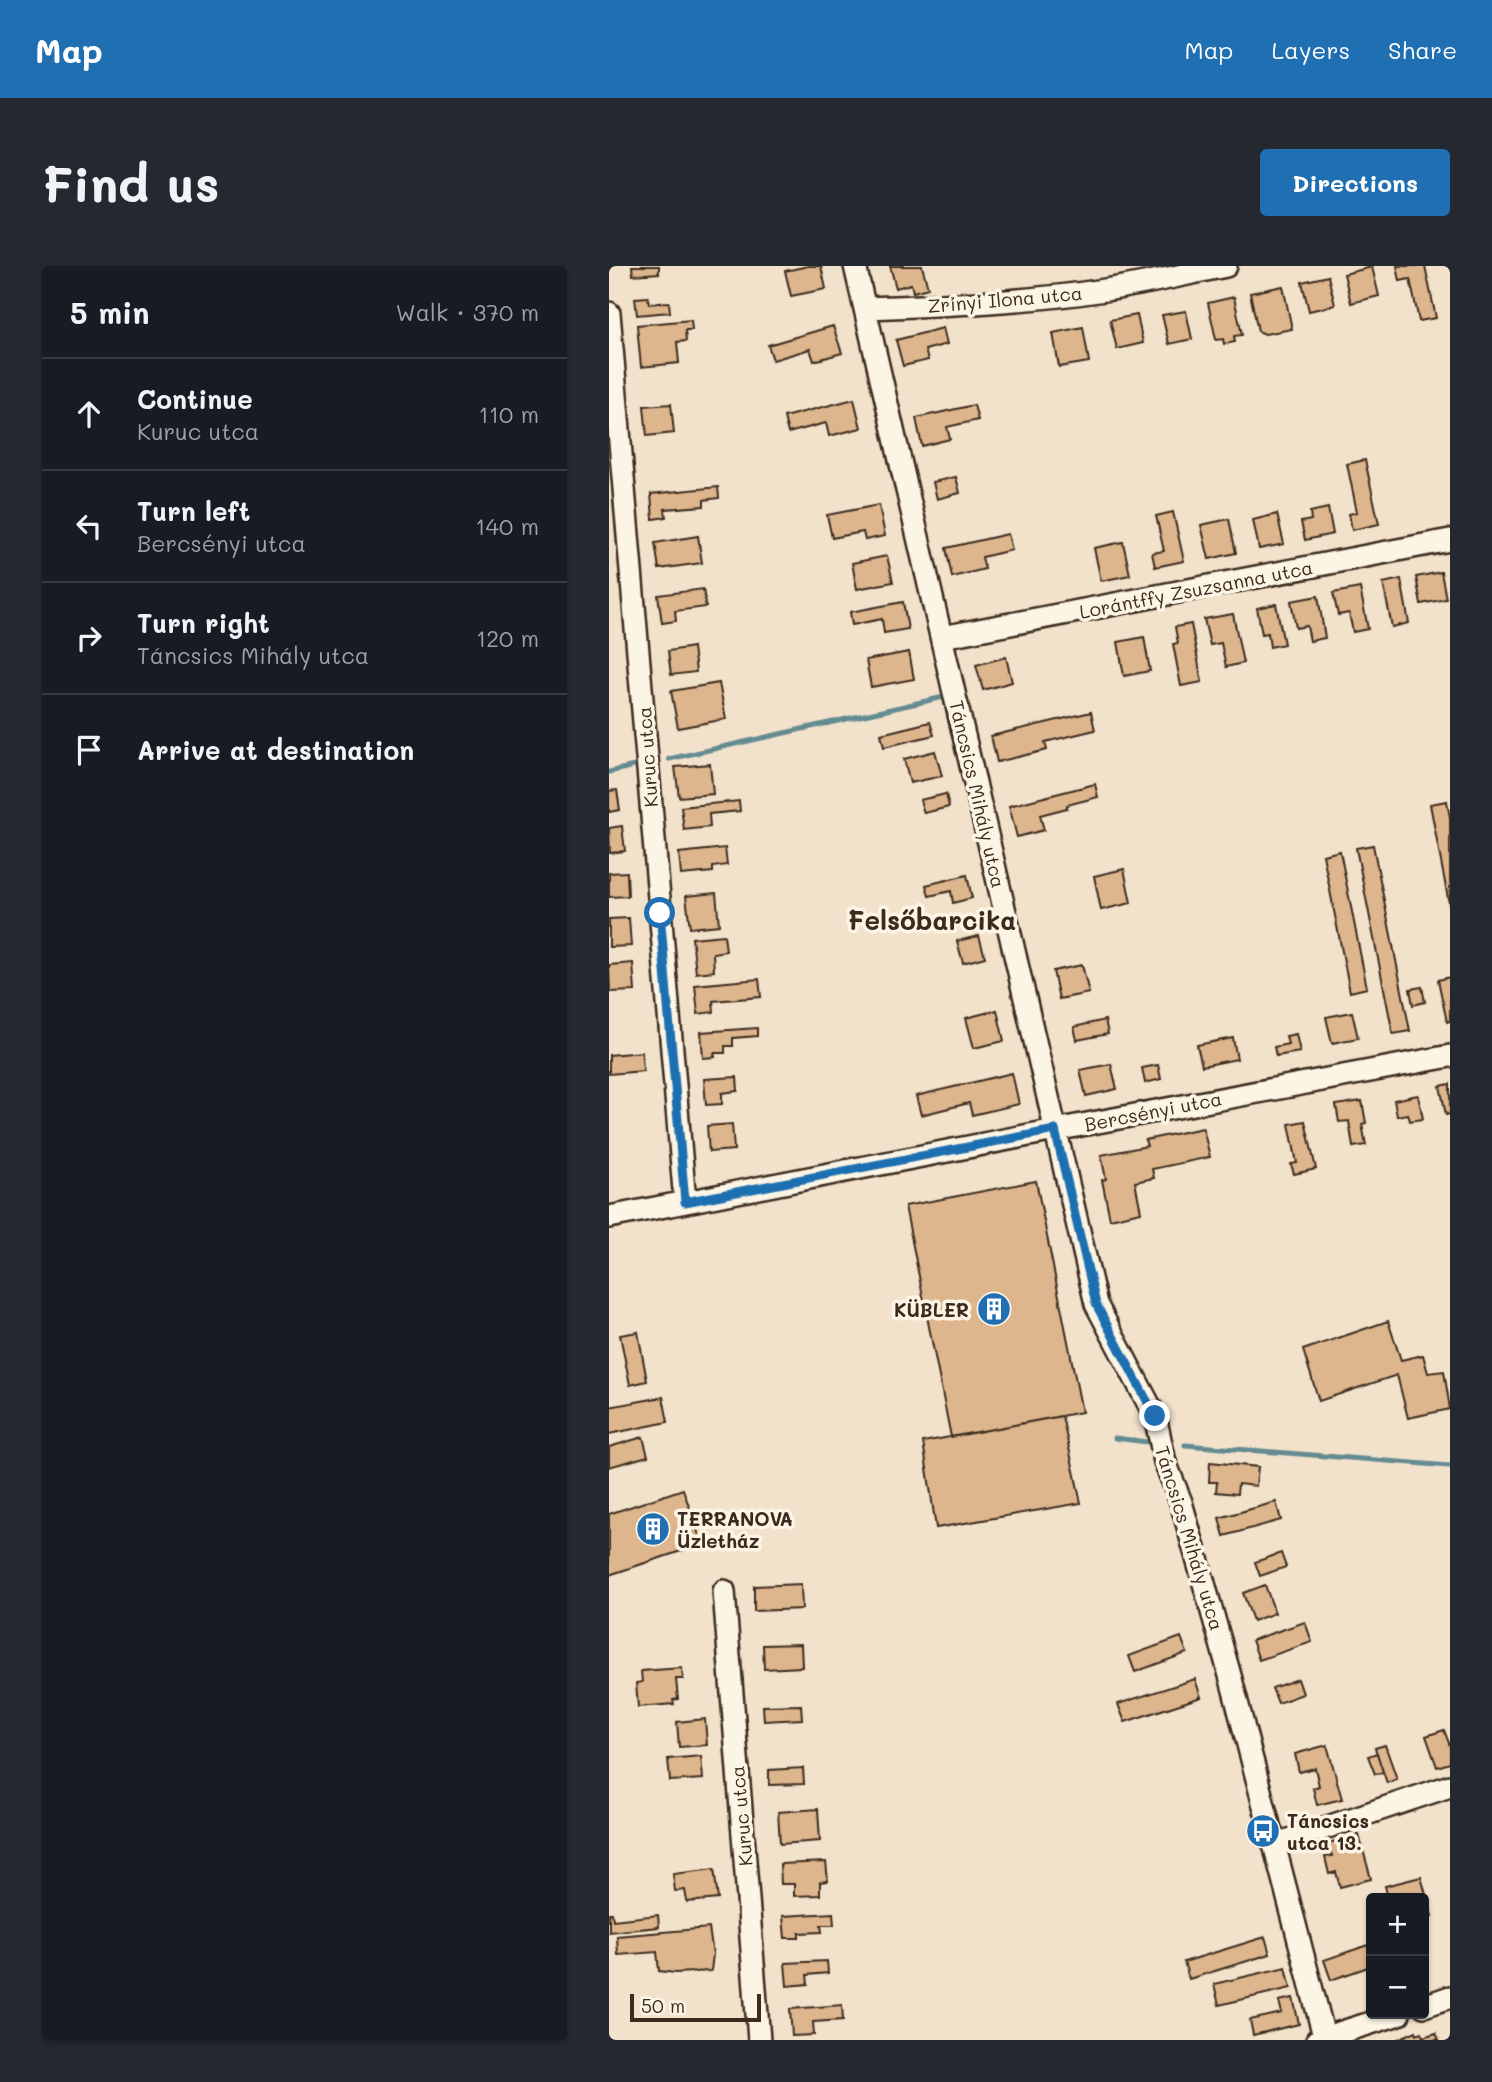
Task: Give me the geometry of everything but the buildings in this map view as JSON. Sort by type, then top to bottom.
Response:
[{"type":"street","name":"Táncsics Mihály utca","points":[[855,266],[1096,1304],[1155,1416],[1165,1462],[1181,1502],[1231,1679],[1322,2039]]},
{"type":"street","name":"Zrínyi Ilona utca","points":[[866,308],[945,306],[1057,296],[1108,290],[1226,266]]},
{"type":"street","name":"Kuruc utca","points":[[609,313],[685,1202]]},
{"type":"street","name":"Lorántffy Zsuzsanna utca","points":[[942,637],[1450,540]]},
{"type":"street","name":"Bercsényi utca","points":[[609,1217],[1450,1056]]},
{"type":"street","name":"Kuruc utca","points":[[724,1591],[759,2040]]},
{"type":"street","points":[[1273,1845],[1450,1786]]},
{"type":"street","points":[[1429,2004],[1450,1997]]},
{"type":"street","points":[[1322,2039],[1384,2019]]},
{"type":"waterway","points":[[669,759],[944,697],[957,753]]},
{"type":"waterway","points":[[609,772],[634,766]]},
{"type":"waterway","points":[[1115,1438],[1155,1443]]},
{"type":"waterway","points":[[1185,1445],[1450,1466]]},
{"type":"place","name":"KÜBLER","points":[[994,1309]]},
{"type":"place","name":"TERRANOVA Üzletház","points":[[653,1529]]},
{"type":"place","name":"Táncsics utca 13.","points":[[1263,1831]]},
{"type":"district","name":"Felsőbarcika","points":[[932,920]]},
{"type":"route","points":[[660,913],[685,1202],[1055,1130],[1096,1304],[1155,1416]]}]
